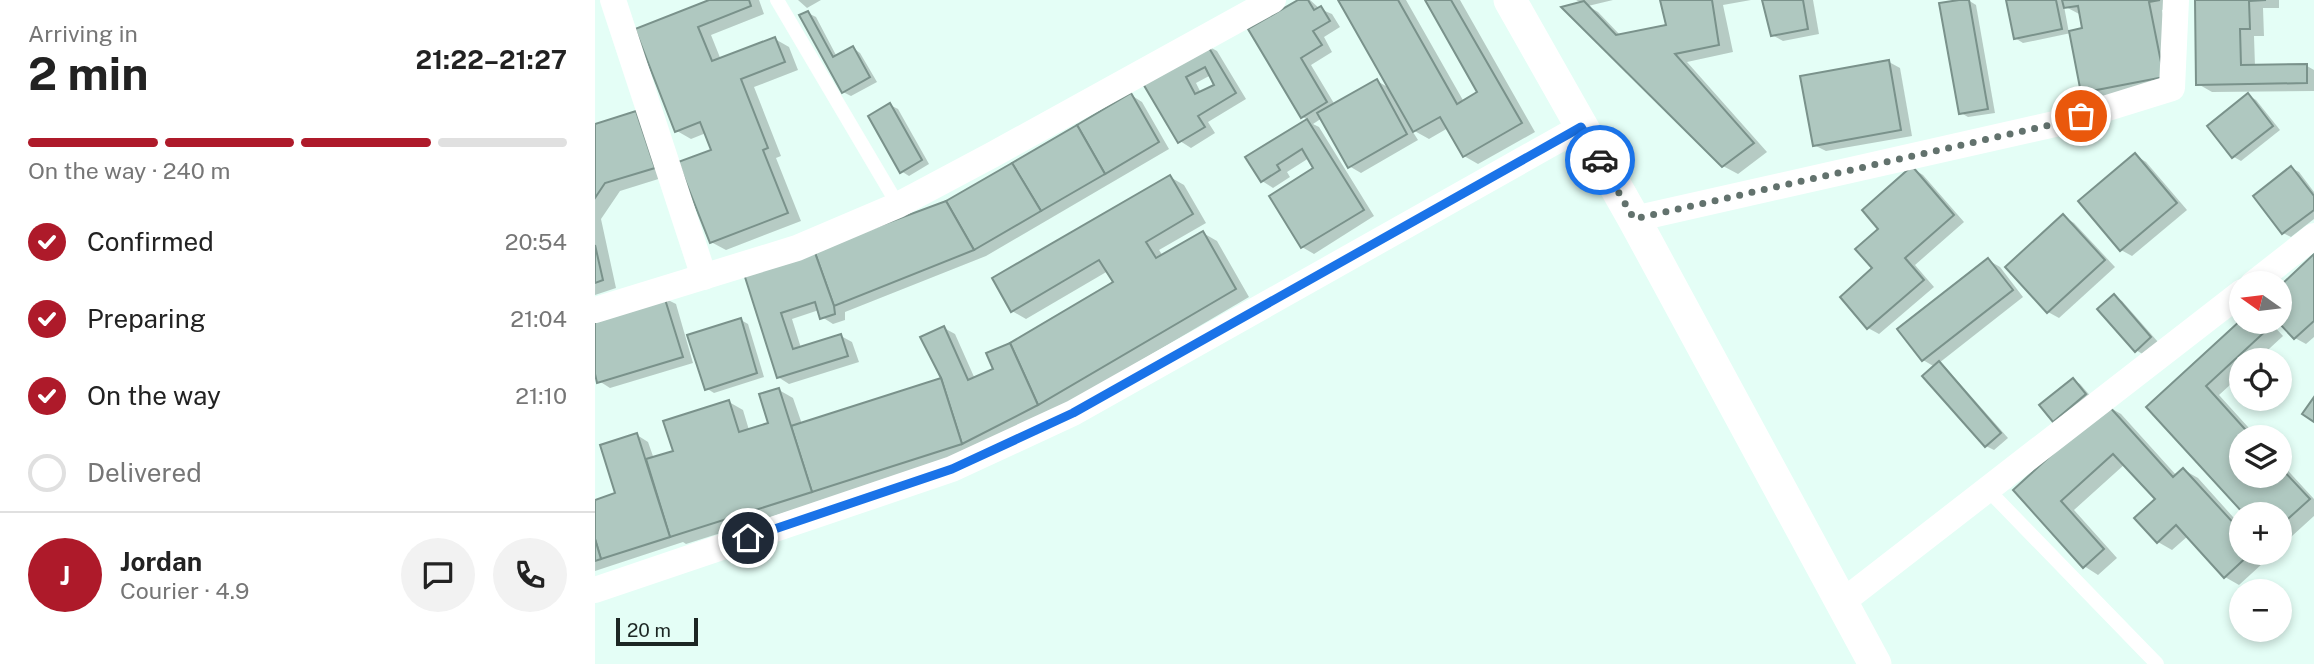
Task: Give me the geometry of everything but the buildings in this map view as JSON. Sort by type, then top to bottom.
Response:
[{"type":"street","points":[[613,0],[704,277]]},
{"type":"street","points":[[595,310],[797,248],[898,205],[1273,0]]},
{"type":"street","points":[[1510,0],[1634,219],[1875,664]]},
{"type":"street","points":[[1634,219],[2059,123],[2172,88],[2176,0]]},
{"type":"street","points":[[595,590],[952,469],[1073,413],[1581,127]]},
{"type":"street","points":[[2270,271],[2314,236]]},
{"type":"street","points":[[1841,603],[2229,302]]},
{"type":"lane","points":[[777,0],[898,205]]},
{"type":"lane","points":[[1988,490],[2157,664]]},
{"type":"way so far","points":[[1600,160],[1634,219],[2081,116]]},
{"type":"route","points":[[748,538],[952,469],[1073,413],[1581,127],[1600,160]]}]
